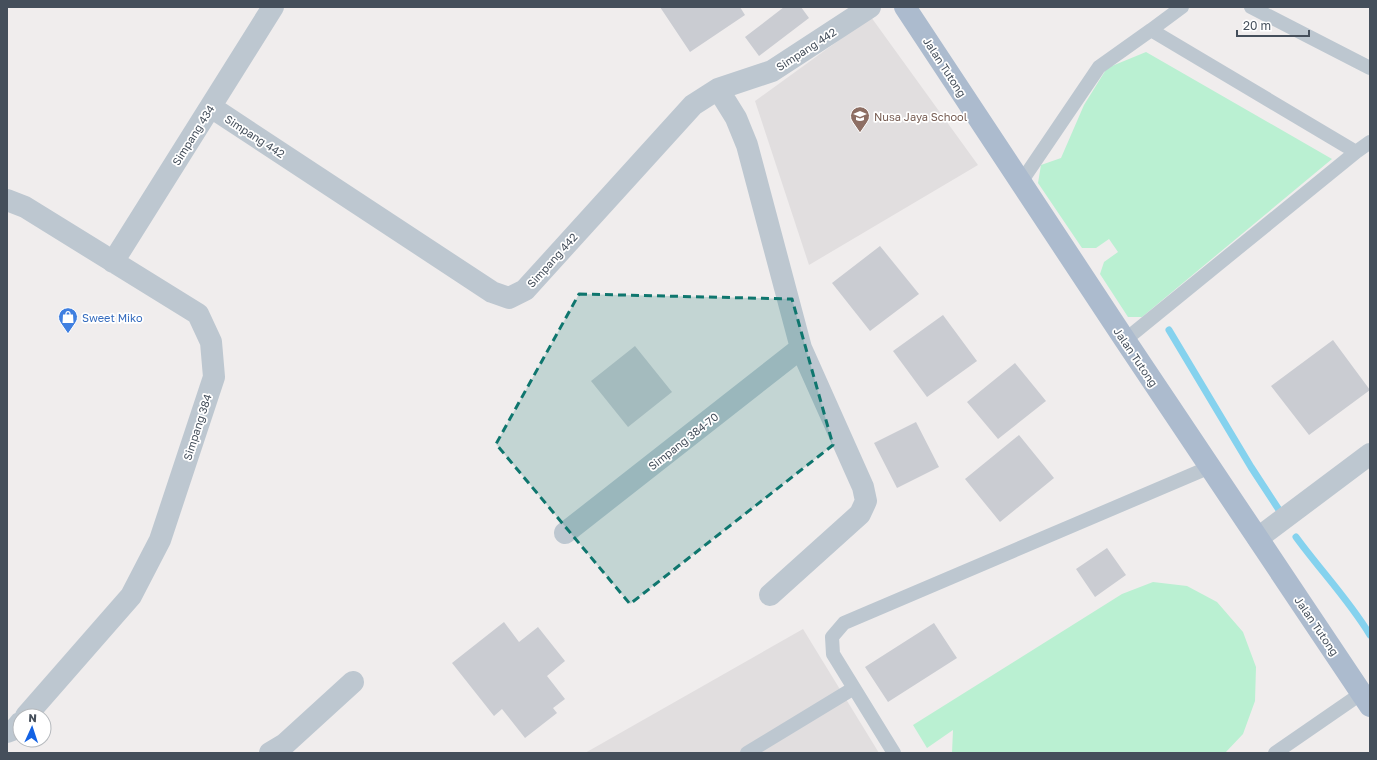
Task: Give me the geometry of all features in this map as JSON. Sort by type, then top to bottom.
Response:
[{"type":"main road","name":"Jalan Tutong","points":[[905,7],[1125,340],[1366,700]]},
{"type":"street","name":"Simpang 434","points":[[112,262],[273,7]]},
{"type":"street","name":"Simpang 442","points":[[211,107],[492,292],[509,298],[525,290],[693,105],[718,90],[772,71],[870,7]]},
{"type":"street","points":[[718,90],[736,118],[747,145],[801,348],[863,488],[866,501],[860,514],[770,595]]},
{"type":"street","name":"Simpang 384","points":[[7,200],[25,207],[198,314],[211,342],[214,377],[160,540],[131,596],[33,708]]},
{"type":"street","name":"Simpang 384-70","points":[[565,533],[801,348]]},
{"type":"street","points":[[1258,538],[1370,454]]},
{"type":"street","points":[[270,753],[286,744],[353,682]]},
{"type":"lane","points":[[1020,182],[1099,67],[1182,7]]},
{"type":"lane","points":[[1251,7],[1370,68]]},
{"type":"lane","points":[[1151,30],[1356,152]]},
{"type":"lane","points":[[1125,340],[1370,142]]},
{"type":"lane","points":[[894,753],[833,654],[832,637],[844,623],[1210,467]]},
{"type":"lane","points":[[747,753],[854,688]]},
{"type":"lane","points":[[1275,753],[1366,700]]},
{"type":"highlighted area","points":[[579,294],[792,299],[833,445],[630,604],[496,444]]},
{"type":"shaded area","name":"Nusa Jaya School","points":[[871,17],[978,165],[809,265],[755,101]]},
{"type":"shaded area","points":[[803,629],[879,753],[585,753]]},
{"type":"green space","points":[[1146,52],[1332,159],[1142,317],[1128,317],[1100,274],[1104,262],[1118,252],[1109,239],[1096,248],[1082,248],[1038,183],[1041,165],[1061,158],[1084,105],[1107,68]]},
{"type":"green space","points":[[1153,582],[1187,586],[1217,602],[1243,632],[1256,667],[1255,701],[1243,734],[1225,753],[952,753],[953,730],[927,748],[913,725],[1122,594]]},
{"type":"building","points":[[660,7],[740,7],[745,15],[690,52]]},
{"type":"building","points":[[784,7],[801,7],[809,18],[759,56],[745,37]]},
{"type":"building","points":[[880,246],[919,294],[870,331],[832,283]]},
{"type":"building","points":[[943,315],[977,361],[927,397],[893,351]]},
{"type":"building","points":[[1333,340],[1370,390],[1309,435],[1271,386]]},
{"type":"building","points":[[635,346],[672,392],[628,427],[591,381]]},
{"type":"building","points":[[1015,363],[1046,401],[998,439],[967,402]]},
{"type":"building","points":[[916,422],[939,467],[897,488],[874,443]]},
{"type":"building","points":[[1019,435],[1054,478],[1000,522],[965,479]]},
{"type":"building","points":[[1107,548],[1126,575],[1095,597],[1076,569]]},
{"type":"building","points":[[504,622],[519,642],[538,627],[565,661],[547,676],[565,699],[553,708],[557,713],[525,738],[502,709],[494,716],[452,663]]},
{"type":"building","points":[[934,623],[957,658],[888,702],[865,667]]},
{"type":"waterway","points":[[1169,330],[1251,467],[1283,516]]},
{"type":"waterway","points":[[1296,537],[1344,597],[1370,635]]},
{"type":"place","name":"Nusa Jaya School","points":[[860,133]]},
{"type":"place","name":"Sweet Miko","points":[[68,334]]}]
